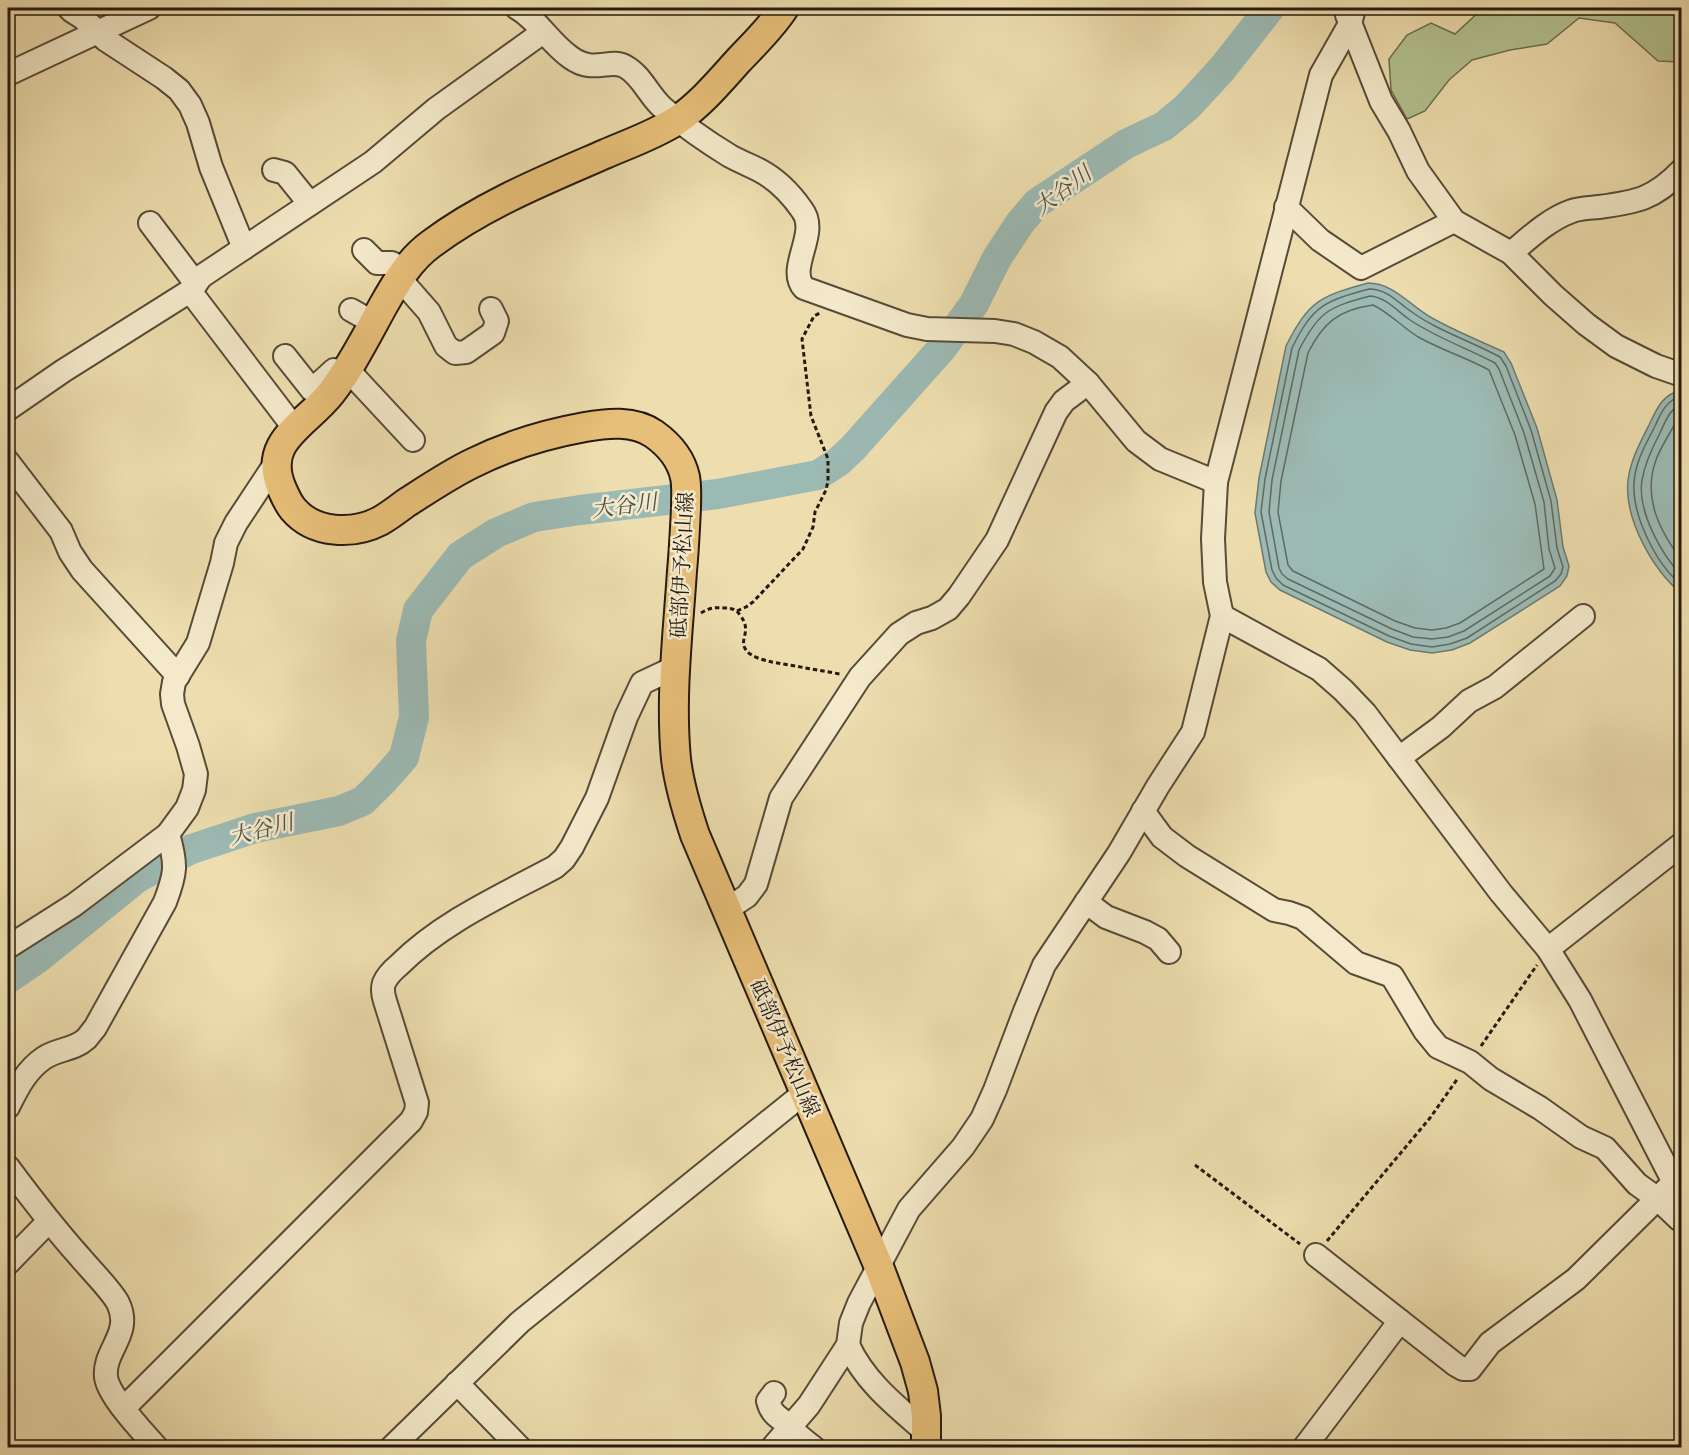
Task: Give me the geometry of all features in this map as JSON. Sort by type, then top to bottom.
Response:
[{"type":"main road","points":[[275,464],[278,449],[295,429],[325,401],[345,373],[362,316],[402,275],[413,260],[429,246],[496,203],[677,120],[712,89],[761,38],[784,8]]},
{"type":"main road","name":"砥部伊予松山線","points":[[275,464],[278,480],[294,510],[306,520],[319,526],[350,529],[381,520],[442,480],[473,463],[511,446],[563,431],[606,423],[639,427],[651,432],[674,452],[683,468],[687,482],[674,706],[676,761],[681,786],[695,835],[879,1267],[915,1362],[922,1391],[926,1440]]},
{"type":"street","points":[[69,8],[106,40],[179,90],[190,105],[198,123],[211,167],[243,248]]},
{"type":"street","points":[[8,74],[149,8]]},
{"type":"street","points":[[517,8],[527,14],[543,32],[582,65],[597,67],[617,63],[627,67],[660,106],[677,120],[730,156],[776,181],[807,216],[809,225],[798,274],[799,283],[804,288],[907,326],[994,331],[1014,334],[1034,342],[1060,357],[1088,383],[1136,441],[1160,459],[1216,482]]},
{"type":"street","points":[[772,1448],[809,1405],[848,1345],[851,1323],[859,1303],[909,1209],[963,1147],[982,1119],[1044,965],[1119,853],[1194,732],[1222,616],[1215,582],[1213,539],[1216,482],[1321,75],[1349,13]]},
{"type":"street","points":[[1349,13],[1381,101],[1399,131],[1418,171],[1454,221],[1510,253],[1586,324],[1616,346],[1656,366],[1682,375]]},
{"type":"street","points":[[8,409],[193,287],[201,276],[373,162],[436,109],[543,32]]},
{"type":"street","points":[[274,170],[285,173],[310,204]]},
{"type":"street","points":[[1510,253],[1553,220],[1573,210],[1632,202],[1650,196],[1682,170]]},
{"type":"street","points":[[1286,207],[1320,240],[1361,268],[1454,221]]},
{"type":"street","points":[[150,223],[295,429]]},
{"type":"street","points":[[364,250],[377,263],[392,263],[429,312],[447,346],[455,353],[466,352],[493,333],[497,321],[491,309]]},
{"type":"street","points":[[285,356],[312,390],[334,370],[345,373],[413,440]]},
{"type":"street","points":[[726,909],[747,896],[756,884],[781,798],[860,677],[899,634],[916,623],[932,618],[948,609],[959,596],[997,540],[1056,412],[1064,401],[1088,383]]},
{"type":"street","points":[[8,462],[61,531],[70,552],[82,570],[178,676]]},
{"type":"street","points":[[8,1107],[19,1084],[31,1069],[58,1050],[73,1048],[86,1040],[95,1028],[165,902],[172,884],[172,849],[194,790],[196,774],[173,704],[174,682],[198,643],[226,543],[236,523],[275,464]]},
{"type":"street","points":[[1222,616],[1319,669],[1365,713],[1501,893],[1548,949],[1580,1000],[1678,1191],[1658,1199],[1576,1279],[1490,1344],[1470,1369],[1463,1369],[1456,1365],[1316,1255]]},
{"type":"street","points":[[1399,758],[1441,727],[1469,701],[1495,687],[1583,616]]},
{"type":"street","points":[[124,1408],[411,1121],[416,1112],[417,1103],[382,990],[384,981],[415,949],[475,910],[555,867],[564,859],[597,798],[626,717],[642,683],[676,667]]},
{"type":"street","points":[[1143,812],[1162,837],[1187,856],[1274,909],[1303,918],[1356,963],[1392,976],[1425,1031],[1438,1047],[1470,1062],[1491,1079],[1540,1108],[1581,1137],[1605,1148],[1637,1184],[1682,1220]]},
{"type":"street","points":[[1548,949],[1682,844]]},
{"type":"street","points":[[8,947],[74,905],[172,849]]},
{"type":"street","points":[[1086,902],[1106,917],[1158,939],[1169,952]]},
{"type":"street","points":[[391,1448],[520,1322],[804,1093]]},
{"type":"street","points":[[8,1167],[49,1221],[117,1301],[123,1318],[106,1377],[110,1390],[157,1448]]},
{"type":"street","points":[[8,1263],[49,1221]]},
{"type":"street","points":[[1304,1448],[1400,1321]]},
{"type":"street","points":[[848,1345],[856,1362],[868,1378],[926,1440]]},
{"type":"street","points":[[457,1383],[520,1448]]},
{"type":"street","points":[[774,1393],[768,1401],[774,1414],[814,1448]]},
{"type":"path","points":[[679,625],[714,607],[737,611],[746,607],[803,549],[813,527],[815,512],[826,490],[828,459],[811,416],[802,339],[814,316],[824,311],[835,300]]},
{"type":"path","points":[[737,611],[746,623],[744,648],[749,654],[771,662],[860,677]]},
{"type":"path","points":[[1196,1165],[1316,1255],[1430,1118],[1548,949]]},
{"type":"green space","points":[[1483,8],[1681,8],[1681,62],[1658,61],[1615,23],[1579,18],[1547,44],[1510,50],[1472,60],[1449,80],[1425,111],[1407,119],[1391,90],[1389,59],[1407,35],[1431,23],[1455,34]]},
{"type":"water","points":[[1368,283],[1394,291],[1432,318],[1504,352],[1511,363],[1537,428],[1557,500],[1563,547],[1569,566],[1567,576],[1560,586],[1470,643],[1452,650],[1432,653],[1410,650],[1387,642],[1280,590],[1271,582],[1266,572],[1255,513],[1259,478],[1286,346],[1302,319],[1318,302],[1339,292]]},
{"type":"water","points":[[1682,390],[1681,593],[1660,571],[1642,543],[1631,511],[1628,481],[1633,459],[1655,413],[1669,395]]},
{"type":"waterway","name":"大谷川","points":[[8,979],[37,959],[137,878],[189,850],[255,828],[339,811],[363,801],[404,757],[414,717],[411,641],[418,610],[460,556],[496,533],[534,517],[718,494],[818,475],[838,462],[943,347],[974,304],[997,258],[1020,223],[1037,203],[1126,144],[1164,126],[1187,107],[1222,69],[1270,8]]}]
